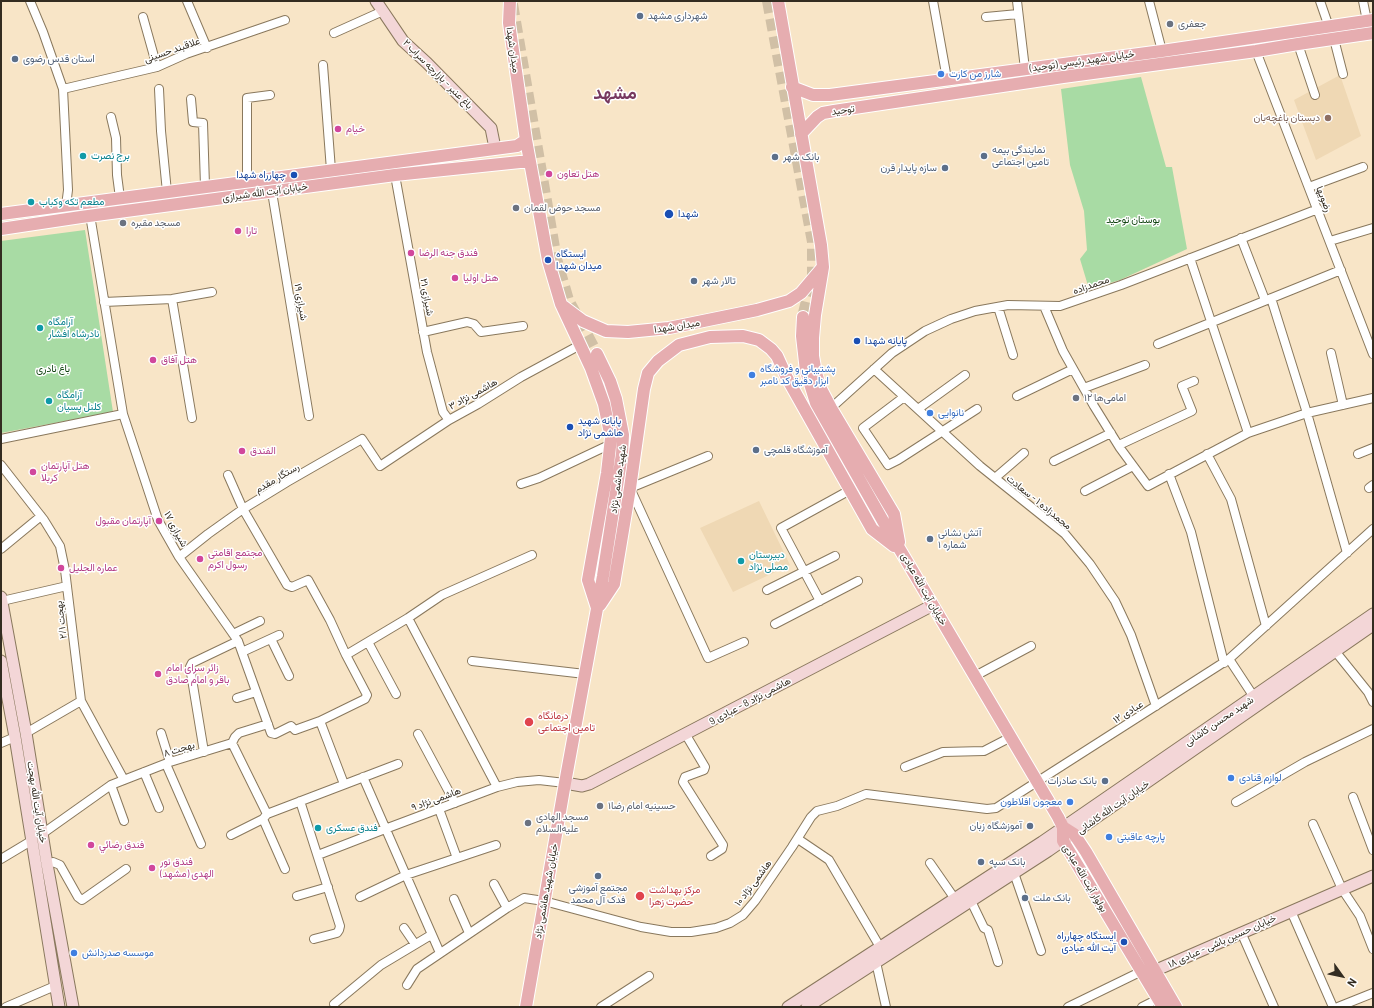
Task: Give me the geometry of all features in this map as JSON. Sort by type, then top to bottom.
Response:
[{"type":"main road","name":"باغ عنبر - بازارچه سراب ۲","points":[[376,1],[403,40],[427,62],[491,128],[495,148]]},
{"type":"main road","points":[[505,1],[509,23]]},
{"type":"main road","name":"میدان شهدا","points":[[510,1],[509,23],[526,140],[548,260],[561,304],[583,321],[606,331],[628,332],[669,328],[757,310],[789,301],[801,293],[823,267]]},
{"type":"main road","points":[[778,1],[821,245],[823,267]]},
{"type":"main road","name":"خیابان شهید رئیسی (توحید)","points":[[792,87],[813,95],[830,95],[1162,51],[1370,21]]},
{"type":"main road","name":"خیابان شهید رئیسی (توحید)","points":[[868,106],[1373,33]]},
{"type":"main road","name":"توحید","points":[[801,134],[817,117],[823,113],[868,106]]},
{"type":"main road","name":"خیابان آیت الله شیرازی","points":[[1,214],[517,146],[526,140]]},
{"type":"main road","name":"خیابان آیت الله شیرازی","points":[[1,229],[395,175],[530,162]]},
{"type":"main road","name":"خیابان آیت الله عبادی","points":[[823,267],[815,314],[813,338],[816,373],[821,389],[830,408],[894,514],[901,552],[1063,827]]},
{"type":"main road","points":[[561,304],[580,345],[604,404],[609,423],[611,444],[588,580],[597,609]]},
{"type":"main road","points":[[803,317],[802,336],[805,365],[816,403],[901,552]]},
{"type":"main road","points":[[597,609],[614,584],[630,488],[644,389],[648,374],[658,361],[679,345],[710,337],[743,336],[759,340],[771,349],[777,356],[787,378],[872,529],[901,552]]},
{"type":"main road","name":"شهید هاشمی نژاد","points":[[597,354],[610,381],[616,399],[623,435],[622,454],[597,609]]},
{"type":"main road","name":"خیابان آیت الله بهجت","points":[[1,599],[26,732],[46,864],[72,1007]]},
{"type":"main road","name":"هاشمی نژاد 8 - عبادی 9","points":[[564,783],[582,786],[590,784],[933,605]]},
{"type":"main road","name":"خیابان شهید هاشمی نژاد","points":[[526,1007],[564,783],[597,609]]},
{"type":"main road","name":"شهید محسن کاشانی","points":[[1063,827],[1373,614]]},
{"type":"main road","name":"خیابان آیت الله کاشانی","points":[[807,1007],[1074,834],[1373,626]]},
{"type":"main road","name":"خیابان آیت الله بهجت","points":[[1,661],[15,737],[59,1007]]},
{"type":"main road","name":"خیابان آیت الله کاشانی","points":[[788,1007],[1063,827]]},
{"type":"main road","name":"بولوار آیت الله عبادی","points":[[1063,827],[1074,834],[1086,852],[1148,971],[1161,1003]]},
{"type":"main road","name":"بولوار آیت الله عبادی","points":[[1063,827],[1063,841],[1148,971],[1176,1007]]},
{"type":"main road","name":"خیابان حسین باشی - عبادی ۱۸","points":[[1148,971],[1373,876]]},
{"type":"street","points":[[30,1],[43,32],[63,89],[68,190],[66,206]]},
{"type":"street","points":[[187,1],[207,48]]},
{"type":"street","points":[[933,1],[946,79]]},
{"type":"street","points":[[1017,1],[1025,69]]},
{"type":"street","points":[[1149,1],[1162,51]]},
{"type":"street","points":[[1320,1],[1329,27]]},
{"type":"street","points":[[1363,1],[1370,21]]},
{"type":"street","points":[[334,33],[382,11]]},
{"type":"street","points":[[986,17],[1018,14]]},
{"type":"street","points":[[143,17],[157,67]]},
{"type":"street","name":"علاقبند حسینی","points":[[63,89],[157,67],[186,54],[285,20]]},
{"type":"street","points":[[1334,39],[1343,74]]},
{"type":"street","points":[[1298,44],[1315,95]]},
{"type":"street","name":"رضویها","points":[[1256,51],[1371,345],[1373,354]]},
{"type":"street","points":[[323,65],[331,170]]},
{"type":"street","points":[[159,89],[161,131],[167,192]]},
{"type":"street","points":[[247,181],[247,98],[270,95]]},
{"type":"street","points":[[191,99],[193,122],[203,123],[205,186]]},
{"type":"street","points":[[111,117],[116,138],[117,175],[120,198]]},
{"type":"street","points":[[1309,187],[1363,167]]},
{"type":"street","name":"شیرازی ۲۱","points":[[395,175],[423,332],[437,392],[443,412],[449,420]]},
{"type":"street","name":"شیرازی ۱۹","points":[[272,192],[310,416]]},
{"type":"street","name":"محمدزاده","points":[[830,408],[892,353],[925,331],[957,317],[998,306],[1060,306],[1121,285],[1318,209]]},
{"type":"street","name":"شیرازی ۱۷","points":[[90,216],[123,414],[158,520],[179,557],[235,637],[242,652],[268,724]]},
{"type":"street","points":[[1330,241],[1373,228]]},
{"type":"street","points":[[1241,238],[1268,299],[1306,413],[1347,553]]},
{"type":"street","points":[[1190,258],[1248,433]]},
{"type":"street","points":[[1158,344],[1341,270]]},
{"type":"street","points":[[104,302],[172,299],[212,292]]},
{"type":"street","points":[[172,299],[192,418]]},
{"type":"street","points":[[998,306],[1013,355]]},
{"type":"street","points":[[1044,306],[1063,351],[1073,369],[1111,433],[1148,486],[1248,433],[1306,413],[1373,398]]},
{"type":"street","points":[[423,332],[467,322],[474,324],[481,332],[523,326]]},
{"type":"street","name":"هاشمی نژاد ۳","points":[[380,466],[449,420],[580,345]]},
{"type":"street","points":[[1331,353],[1343,405]]},
{"type":"street","points":[[1084,388],[1145,365]]},
{"type":"street","name":"محمدزاده ۱ - سعادت","points":[[874,369],[942,432],[995,478],[1065,534],[1094,570],[1115,601],[1131,635],[1156,706]]},
{"type":"street","points":[[1017,396],[1073,369]]},
{"type":"street","points":[[918,409],[964,375]]},
{"type":"street","points":[[1119,445],[1192,411],[1182,386],[1194,381]]},
{"type":"street","points":[[904,396],[862,428],[888,465],[977,409]]},
{"type":"street","points":[[1,439],[123,414]]},
{"type":"street","points":[[1054,461],[1111,433]]},
{"type":"street","name":"رستگار مقدم","points":[[179,557],[243,509],[362,439],[380,466]]},
{"type":"street","points":[[521,484],[539,478],[611,444]]},
{"type":"street","points":[[1358,454],[1373,448]]},
{"type":"street","points":[[995,478],[1024,453]]},
{"type":"street","points":[[1207,454],[1231,499],[1266,626]]},
{"type":"street","points":[[708,456],[630,488],[708,658],[744,642]]},
{"type":"street","name":"بهجت ۲/۱","points":[[1,465],[41,516],[60,546],[65,570],[81,701],[124,780]]},
{"type":"street","points":[[1085,491],[1133,466]]},
{"type":"street","points":[[1169,474],[1191,532],[1227,661],[1254,697]]},
{"type":"street","points":[[228,475],[243,509],[287,584],[292,587],[308,580],[330,620],[367,695],[367,698],[295,730],[291,726],[275,734],[270,732],[268,724]]},
{"type":"street","points":[[820,601],[781,528],[850,490]]},
{"type":"street","points":[[1,549],[41,516]]},
{"type":"street","name":"عبادی ۱۲","points":[[837,806],[866,794],[987,809],[996,808],[1227,661],[1373,529]]},
{"type":"street","points":[[346,655],[408,618],[442,595],[532,555]]},
{"type":"street","points":[[767,590],[835,556]]},
{"type":"street","points":[[775,624],[858,581]]},
{"type":"street","points":[[1,599],[67,586]]},
{"type":"street","points":[[408,618],[497,787]]},
{"type":"street","points":[[204,752],[190,667],[192,663],[260,621]]},
{"type":"street","points":[[242,652],[280,635]]},
{"type":"street","points":[[271,639],[289,676]]},
{"type":"street","points":[[368,642],[396,694]]},
{"type":"street","points":[[975,676],[1031,646]]},
{"type":"street","points":[[1335,651],[1371,691],[1373,702]]},
{"type":"street","points":[[472,661],[585,674]]},
{"type":"street","points":[[237,698],[256,692]]},
{"type":"street","points":[[26,732],[81,701]]},
{"type":"street","points":[[320,720],[344,784]]},
{"type":"street","name":"بهجت ۸","points":[[42,834],[111,785],[168,763],[232,743],[235,737],[239,734],[268,724]]},
{"type":"street","points":[[1236,802],[1305,762],[1373,729]]},
{"type":"street","points":[[161,733],[168,763],[200,844]]},
{"type":"street","points":[[418,734],[455,803]]},
{"type":"street","points":[[686,735],[705,767],[704,770],[685,777],[683,782],[723,845],[722,849],[711,856]]},
{"type":"street","points":[[1,744],[15,737]]},
{"type":"street","points":[[905,768],[943,752],[984,751],[1011,737]]},
{"type":"street","points":[[232,743],[265,816],[285,869]]},
{"type":"street","points":[[231,835],[265,816],[300,801],[398,764]]},
{"type":"street","points":[[144,772],[159,808]]},
{"type":"street","points":[[363,777],[440,953]]},
{"type":"street","name":"هاشمی نژاد ۹","points":[[318,855],[385,828],[497,787],[517,782],[539,780],[564,783]]},
{"type":"street","points":[[111,785],[124,821]]},
{"type":"street","points":[[1353,797],[1373,850]]},
{"type":"street","points":[[300,801],[340,926],[340,930],[337,933],[314,939]]},
{"type":"street","name":"هاشمی نژاد ۱۰","points":[[407,985],[417,969],[469,933],[524,898],[641,927],[671,932],[691,932],[716,928],[730,923],[743,914],[754,901],[798,839],[811,817],[817,811],[837,806]]},
{"type":"street","points":[[439,809],[457,858]]},
{"type":"street","points":[[1313,824],[1342,889],[1360,916],[1373,950]]},
{"type":"street","points":[[798,839],[829,860],[880,947]]},
{"type":"street","points":[[1,859],[31,841]]},
{"type":"street","points":[[360,897],[406,875],[496,845]]},
{"type":"street","points":[[46,864],[53,862],[60,865],[78,897],[82,900],[126,869]]},
{"type":"street","points":[[930,863],[955,899]]},
{"type":"street","points":[[1014,873],[1041,952]]},
{"type":"street","points":[[494,884],[507,908]]},
{"type":"street","points":[[297,896],[328,887]]},
{"type":"street","points":[[454,899],[469,933]]},
{"type":"street","points":[[971,901],[984,928],[988,930],[998,962]]},
{"type":"street","points":[[1291,911],[1333,1007]]},
{"type":"street","points":[[404,928],[415,944]]},
{"type":"street","points":[[1241,932],[1274,1007]]},
{"type":"street","points":[[334,1004],[381,965],[431,935]]},
{"type":"street","points":[[876,962],[886,1007]]},
{"type":"street","points":[[1068,1007],[1148,971]]},
{"type":"street","points":[[601,1007],[649,976]]},
{"type":"street","points":[[6,1007],[55,986]]},
{"type":"street","points":[[1338,1007],[1373,993]]},
{"type":"street","points":[[1142,1007],[1161,1003]]},
{"type":"shaded area","name":"دبستان باغچه‌بان","points":[[1340,75],[1361,136],[1316,160],[1294,100]]},
{"type":"shaded area","points":[[759,501],[790,565],[733,592],[700,528]]},
{"type":"green space","name":"بوستان توحید","points":[[1141,77],[1166,167],[1172,167],[1187,249],[1120,280],[1089,289],[1080,259],[1087,250],[1084,211],[1070,165],[1061,89]]},
{"type":"green space","name":"باغ نادری","points":[[85,230],[113,412],[1,433],[1,241]]},
{"type":"tunnel","points":[[768,1],[813,242],[813,277],[803,317]]},
{"type":"tunnel","points":[[512,4],[556,259],[568,300],[597,354]]},
{"type":"place","name":"شهرداری مشهد","points":[[640,16]]},
{"type":"place","name":"جعفری","points":[[1170,24]]},
{"type":"place","name":"استان قدس رضوی","points":[[15,59]]},
{"type":"place","name":"شارز من کارت","points":[[941,74]]},
{"type":"place","name":"دبستان باغچه‌بان","points":[[1328,118]]},
{"type":"place","name":"خیام","points":[[338,129]]},
{"type":"place","name":"برج نصرت","points":[[83,156]]},
{"type":"place","name":"نمایندگی بیمه تامین اجتماعی","points":[[984,156]]},
{"type":"place","name":"بانک شهر","points":[[775,157]]},
{"type":"place","name":"سازه پایدار قرن","points":[[945,168]]},
{"type":"place","name":"هتل تعاون","points":[[549,174]]},
{"type":"place","name":"چهارراه شهدا","points":[[294,175]]},
{"type":"place","name":"مطعم تكه وكباب","points":[[31,202]]},
{"type":"place","name":"مسجد حوض لقمان","points":[[516,208]]},
{"type":"place","name":"شهدا","points":[[669,214]]},
{"type":"place","name":"مسجد مقبره","points":[[123,223]]},
{"type":"place","name":"تارا","points":[[238,231]]},
{"type":"place","name":"فندق جنه الرضا","points":[[411,253]]},
{"type":"place","name":"ایستگاه میدان شهدا","points":[[548,260]]},
{"type":"place","name":"هتل اولیا","points":[[455,278]]},
{"type":"place","name":"تالار شهر","points":[[694,281]]},
{"type":"place","name":"آرامگاه نادرشاه افشار","points":[[40,328]]},
{"type":"place","name":"پایانه شهدا","points":[[857,341]]},
{"type":"place","name":"هتل آفاق","points":[[153,360]]},
{"type":"place","name":"پشتیبانی و فروشگاه ابزار دقیق کد نامبر","points":[[752,375]]},
{"type":"place","name":"۱۲ امامی‌ها","points":[[1076,398]]},
{"type":"place","name":"آرامگاه کلنل پسیان","points":[[49,401]]},
{"type":"place","name":"نانوایی","points":[[930,413]]},
{"type":"place","name":"پایانه شهید هاشمی نژاد","points":[[570,427]]},
{"type":"place","name":"آموزشگاه قلمچی","points":[[756,450]]},
{"type":"place","name":"الفندق","points":[[242,451]]},
{"type":"place","name":"هتل آپارتمان کربلا","points":[[33,472]]},
{"type":"place","name":"آپارتمان مقبول","points":[[159,521]]},
{"type":"place","name":"آتش نشانی شماره ۱","points":[[930,539]]},
{"type":"place","name":"مجتمع اقامتی رسول اکرم","points":[[200,559]]},
{"type":"place","name":"دبیرستان مصلی نژاد","points":[[741,561]]},
{"type":"place","name":"عماره الجلیل","points":[[61,568]]},
{"type":"place","name":"زائر سرای امام باقر و امام صادق","points":[[158,674]]},
{"type":"place","name":"درمانگاه تامین اجتماعی","points":[[529,722]]},
{"type":"place","name":"لوازم قنادی","points":[[1231,778]]},
{"type":"place","name":"بانک صادرات","points":[[1105,781]]},
{"type":"place","name":"معجون افلاطون","points":[[1070,802]]},
{"type":"place","name":"حسینیه امام رضا۱","points":[[600,806]]},
{"type":"place","name":"مسجد الهادی علیه‌السلام","points":[[528,823]]},
{"type":"place","name":"آموزشگاه زبان","points":[[1030,826]]},
{"type":"place","name":"فندق عسکری","points":[[318,828]]},
{"type":"place","name":"پارچه عاقبتی","points":[[1109,837]]},
{"type":"place","name":"فندق رضائي","points":[[91,845]]},
{"type":"place","name":"بانک سپه","points":[[981,862]]},
{"type":"place","name":"فندق نور الهدى (مشهد)","points":[[152,868]]},
{"type":"place","name":"مجتمع آموزشی فدک آل محمد","points":[[598,876]]},
{"type":"place","name":"مرکز بهداشت حضرت زهرا","points":[[640,896]]},
{"type":"place","name":"بانک ملت","points":[[1025,898]]},
{"type":"place","name":"ایستگاه چهارراه آیت الله عبادی","points":[[1124,942]]},
{"type":"place","name":"موسسه صدردانش","points":[[74,953]]},
{"type":"district","name":"مشهد","points":[[615,93]]}]
